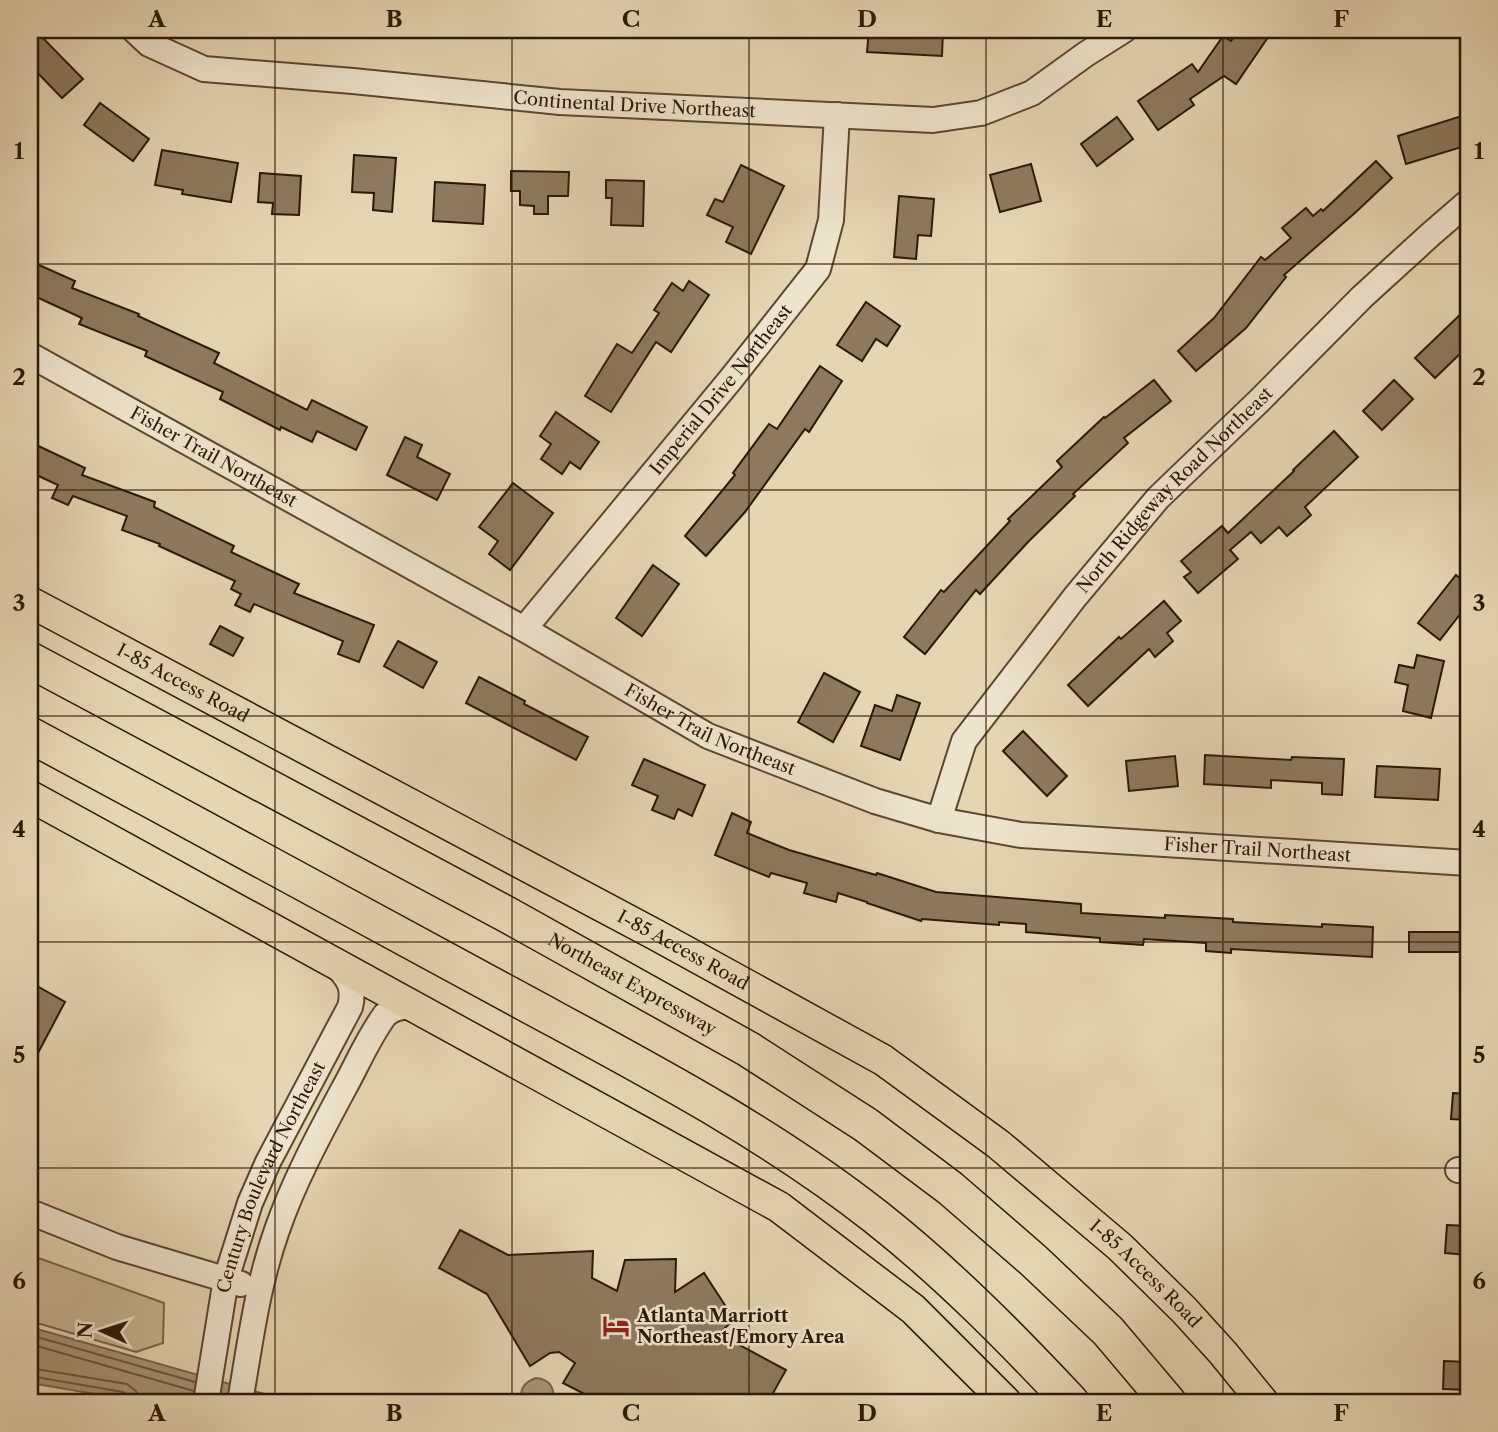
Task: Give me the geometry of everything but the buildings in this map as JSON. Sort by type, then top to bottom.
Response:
[{"type":"highway","name":"Northeast Expressway","points":[[30,660],[506,914],[748,1048],[855,1118],[950,1188],[1033,1260],[1108,1331],[1168,1402]]},
{"type":"highway","points":[[30,735],[688,1092],[809,1167],[878,1218],[967,1295],[1071,1402]]},
{"type":"main road","name":"I-85 Access Road","points":[[30,602],[656,935],[883,1060],[998,1144],[1120,1247],[1184,1310],[1263,1402]]},
{"type":"main road","points":[[30,796],[779,1207],[913,1309],[1006,1402]]},
{"type":"street","name":"Continental Drive Northeast","points":[[134,30],[149,44],[204,69],[353,80],[560,102],[933,120],[981,113],[1032,93],[1124,30]]},
{"type":"street","name":"Imperial Drive Northeast","points":[[524,629],[731,379],[818,268],[831,220],[837,115]]},
{"type":"street","name":"North Ridgeway Road Northeast","points":[[939,820],[964,741],[1074,597],[1158,498],[1362,297],[1468,202]]},
{"type":"street","name":"Fisher Trail Northeast","points":[[30,355],[524,629],[708,736],[875,801],[939,820],[1021,835],[1468,863]]},
{"type":"street","name":"Century Boulevard Northeast","points":[[206,1402],[226,1279],[243,1225],[259,1181],[349,1007],[352,991],[350,984],[335,963]]},
{"type":"street","name":"Century Boulevard Northeast","points":[[240,1402],[260,1291],[277,1229],[296,1183],[379,1022],[395,1007],[417,1008]]},
{"type":"street","points":[[30,1212],[117,1247],[260,1291]]},
{"type":"shaded area","points":[[30,1255],[164,1303],[163,1343],[136,1352],[30,1321]]},
{"type":"water","points":[[30,1327],[288,1402],[142,1402],[30,1383]]},
{"type":"water","points":[[536,1378],[545,1380],[551,1386],[552,1402],[522,1402],[523,1387]]},
{"type":"place","name":"Atlanta Marriott Northeast/Emory Area","points":[[616,1326]]}]
